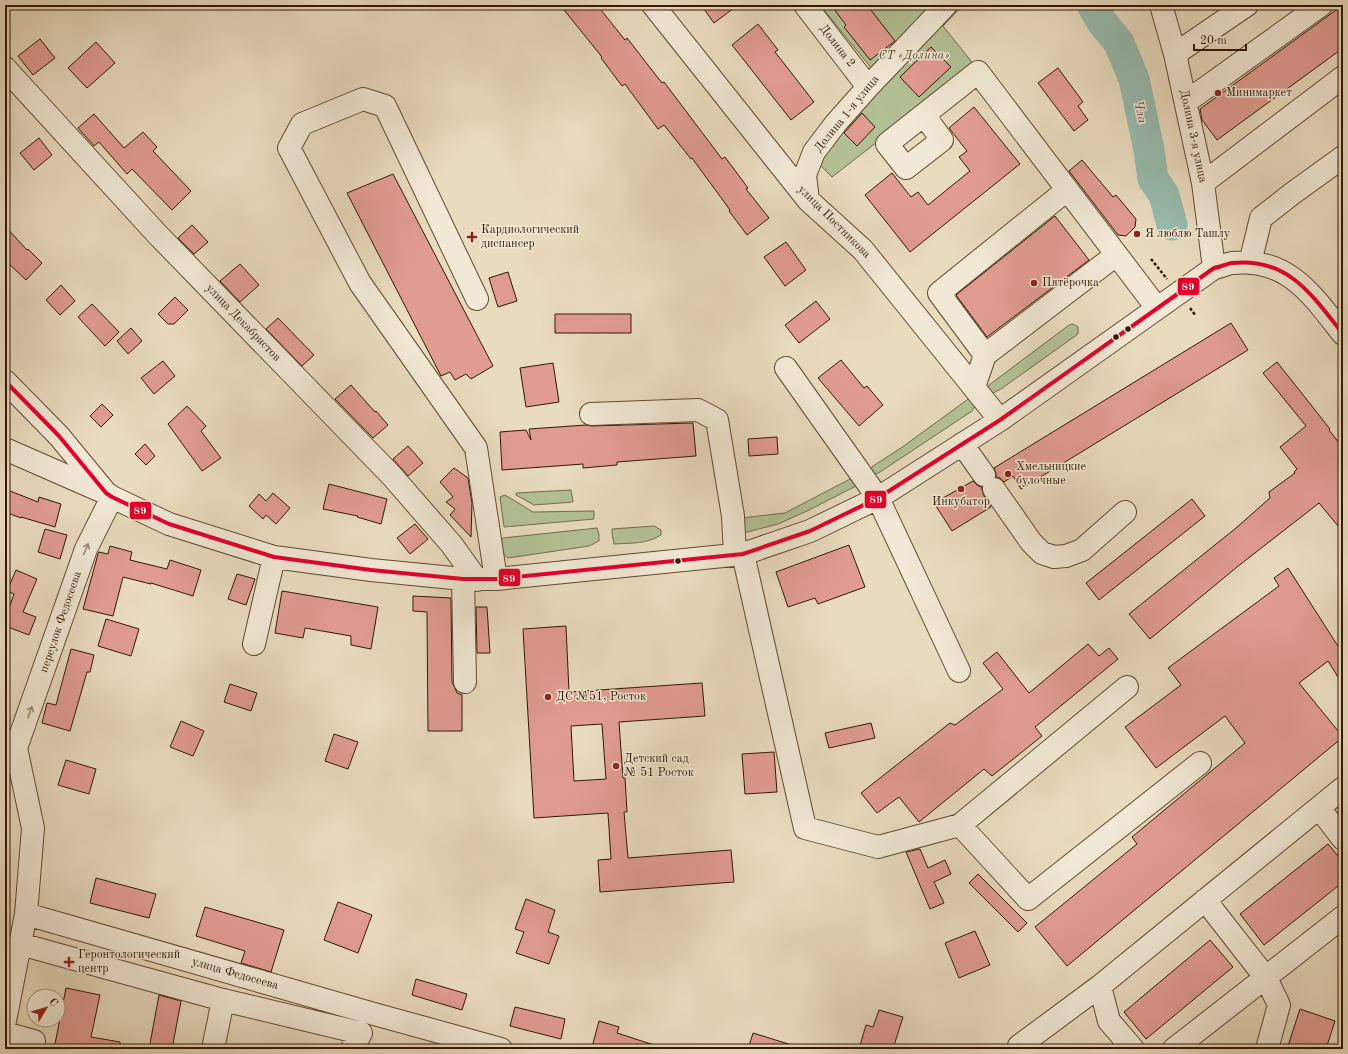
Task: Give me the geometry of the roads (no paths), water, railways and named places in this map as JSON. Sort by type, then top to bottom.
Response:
[{"type":"street","name":"улица Постникова","points":[[654,5],[808,200],[863,250],[1000,420]]},
{"type":"street","name":"Долина 2","points":[[805,5],[868,87]]},
{"type":"street","name":"Долина 1-я улица","points":[[808,200],[805,176],[814,152],[868,87],[946,5]]},
{"type":"street","name":"Долина 3-я улица","points":[[1161,5],[1175,54],[1203,183],[1214,268]]},
{"type":"street","points":[[1175,54],[1247,5]]},
{"type":"street","points":[[1186,102],[1321,5]]},
{"type":"street","name":"улица Декабристов","points":[[5,68],[157,234],[392,476],[453,545],[479,579]]},
{"type":"street","points":[[924,115],[978,72],[1157,308]]},
{"type":"street","points":[[1203,183],[1343,77]]},
{"type":"street","points":[[465,682],[479,579],[476,448],[360,283],[289,148],[302,124],[363,99],[385,106],[477,299]]},
{"type":"street","points":[[1250,263],[1261,218],[1343,157]]},
{"type":"street","points":[[985,355],[939,293],[1067,190]]},
{"type":"street","points":[[974,387],[985,355],[1116,255]]},
{"type":"street","points":[[5,449],[109,495],[169,524],[274,557],[371,570],[479,579],[739,555],[810,531],[878,498],[1000,420],[1214,268],[1232,263],[1250,263],[1265,265],[1293,277],[1317,301],[1343,334]]},
{"type":"street","points":[[786,368],[878,498],[959,671]]},
{"type":"street","points":[[5,381],[58,436],[109,495]]},
{"type":"street","points":[[591,414],[698,410],[717,420],[739,555],[805,828],[878,847],[960,825],[1127,686]]},
{"type":"street","points":[[962,444],[1031,542],[1042,553],[1054,557],[1066,556],[1082,550],[1125,512]]},
{"type":"street","name":"переулок Федосеева","points":[[11,746],[86,549],[109,495]]},
{"type":"street","points":[[254,644],[274,557]]},
{"type":"street","points":[[5,1021],[26,914],[34,828],[11,746]]},
{"type":"street","points":[[960,825],[1028,899],[1200,763]]},
{"type":"street","points":[[1019,1046],[1100,986],[1343,788]]},
{"type":"street","points":[[1319,808],[1343,838]]},
{"type":"street","points":[[1205,900],[1266,978],[1279,1005],[1267,1049]]},
{"type":"street","name":"улица Федосеева","points":[[26,914],[501,1049]]},
{"type":"street","points":[[1174,1049],[1343,917]]},
{"type":"street","points":[[20,944],[223,1000],[361,1033],[352,1049]]},
{"type":"street","points":[[1100,986],[1109,1021],[1132,1049]]},
{"type":"street","points":[[213,1049],[223,1000]]},
{"type":"street","points":[[364,1049],[374,1014]]},
{"type":"street","points":[[5,1033],[34,1041]]},
{"type":"waterway","name":"Чла","points":[[1092,5],[1102,22],[1119,43],[1134,79],[1149,150],[1153,179],[1164,195],[1172,225]]},
{"type":"place","name":"Минимаркет","points":[[1218,93]]},
{"type":"place","name":"Я люблю Ташлу","points":[[1137,234]]},
{"type":"place","name":"Кардиологический диспансер","points":[[472,237]]},
{"type":"place","name":"Пятёрочка","points":[[1034,283]]},
{"type":"place","name":"Хмельницкие булочные","points":[[1008,474]]},
{"type":"place","name":"Инкубатор","points":[[961,489]]},
{"type":"place","name":"ДС №51, Росток","points":[[548,697]]},
{"type":"place","name":"Детский сад № 51 Росток","points":[[616,766]]},
{"type":"place","name":"Геронтологический центр","points":[[69,962]]},
{"type":"park label","name":"СТ «Долина»","points":[[914,56]]}]
